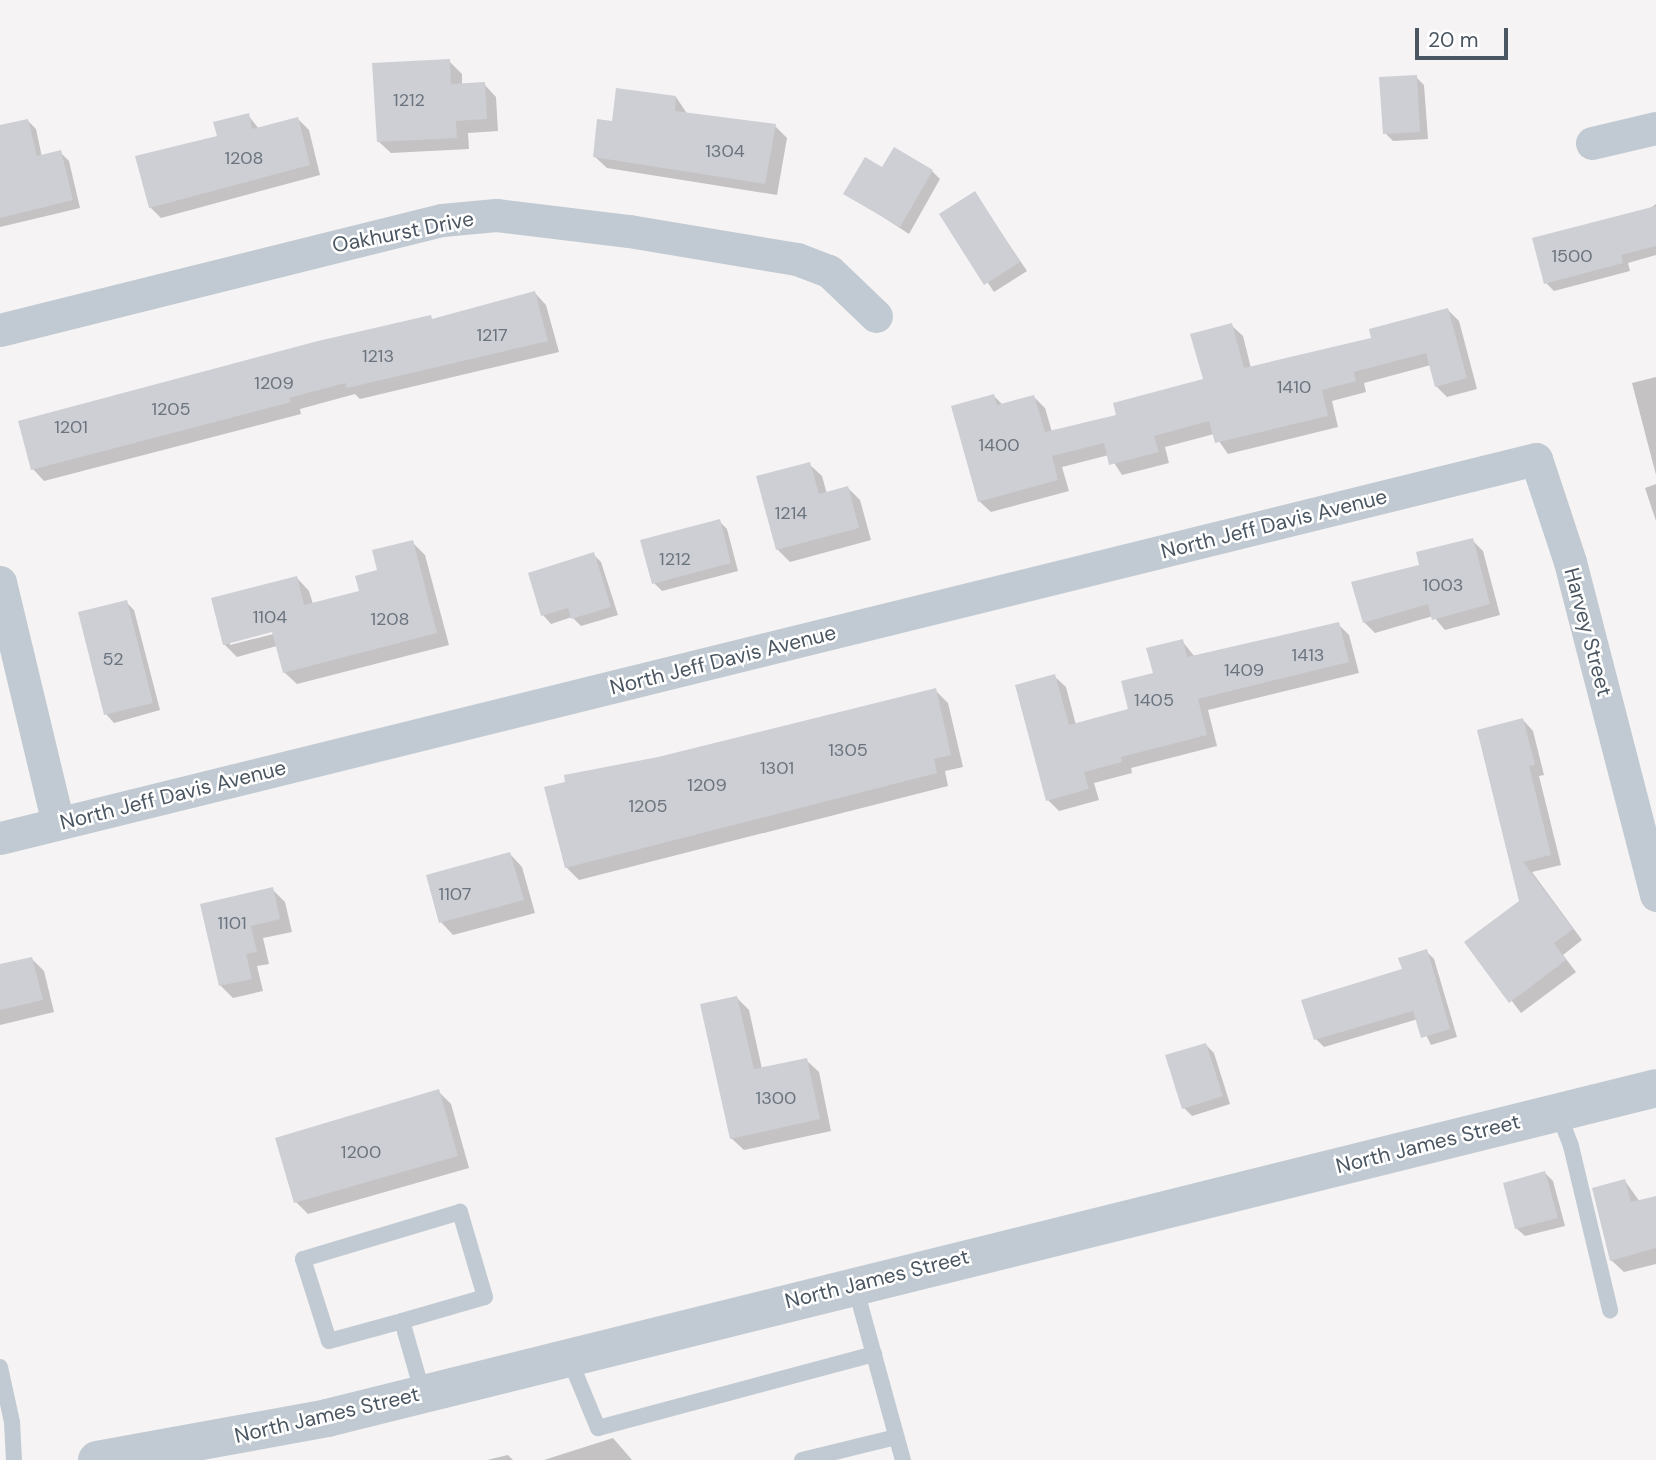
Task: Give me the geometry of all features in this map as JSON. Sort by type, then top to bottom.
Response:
[{"type":"street","points":[[1592,143],[1656,128]]},
{"type":"street","name":"Oakhurst Drive","points":[[0,330],[442,220],[496,215],[617,229],[797,259],[829,271],[876,316]]},
{"type":"street","name":"Harvey Street","points":[[1447,481],[1536,459],[1570,562],[1656,895]]},
{"type":"street","name":"North Jeff Davis Avenue","points":[[0,838],[1447,481]]},
{"type":"street","points":[[0,583],[58,823]]},
{"type":"street","name":"North James Street","points":[[97,1460],[140,1455],[232,1437],[423,1394],[854,1284],[1656,1088]]},
{"type":"lane","points":[[1558,1112],[1571,1146],[1610,1310]]},
{"type":"lane","points":[[460,1212],[485,1297],[402,1321],[329,1341],[303,1259],[460,1212]]},
{"type":"lane","points":[[854,1284],[903,1460]]},
{"type":"lane","points":[[402,1321],[423,1394]]},
{"type":"lane","points":[[569,1358],[598,1428],[874,1354]]},
{"type":"lane","points":[[0,1367],[6,1421],[15,1460]]},
{"type":"lane","points":[[802,1460],[896,1437]]},
{"type":"building","points":[[450,59],[451,84],[485,82],[487,119],[456,121],[457,138],[377,142],[372,63]]},
{"type":"building","points":[[1417,75],[1420,132],[1383,134],[1379,77]]},
{"type":"building","points":[[616,88],[676,96],[675,111],[776,124],[765,184],[593,157],[597,119],[612,121]]},
{"type":"building","points":[[249,113],[252,129],[298,117],[310,165],[149,208],[135,156],[217,136],[213,122]]},
{"type":"building","points":[[28,119],[37,156],[61,150],[73,200],[0,218],[0,125]]},
{"type":"building","points":[[894,147],[933,170],[900,227],[843,194],[865,157],[882,167]]},
{"type":"building","points":[[975,191],[1020,262],[984,285],[939,214]]},
{"type":"building","points":[[1656,206],[1656,246],[1621,255],[1623,263],[1544,284],[1532,238]]},
{"type":"building","points":[[535,291],[548,341],[347,388],[345,383],[289,398],[291,402],[31,470],[18,421],[318,341],[431,315],[432,319]]},
{"type":"building","points":[[1448,308],[1467,378],[1435,387],[1426,353],[1354,372],[1356,381],[1322,390],[1328,416],[1215,443],[1209,421],[1154,436],[1159,452],[1109,465],[1104,443],[1052,456],[1058,480],[978,502],[951,406],[994,394],[997,405],[1034,395],[1045,432],[1116,415],[1113,403],[1203,379],[1190,334],[1232,323],[1244,368],[1371,338],[1369,329]]},
{"type":"building","points":[[810,462],[819,494],[848,486],[859,528],[776,550],[756,476]]},
{"type":"building","points":[[720,519],[731,563],[652,584],[640,540]]},
{"type":"building","points":[[1473,538],[1490,604],[1432,620],[1428,604],[1363,623],[1351,582],[1419,565],[1416,552]]},
{"type":"building","points":[[413,540],[437,633],[283,673],[272,632],[223,645],[211,598],[297,576],[304,605],[359,591],[355,576],[377,570],[372,550]]},
{"type":"building","points":[[594,552],[611,607],[571,619],[568,608],[541,616],[528,573]]},
{"type":"building","points":[[127,600],[153,703],[104,715],[78,612]]},
{"type":"building","points":[[1339,622],[1349,662],[1198,699],[1207,735],[1121,757],[1122,762],[1084,772],[1089,789],[1046,801],[1015,685],[1055,674],[1069,725],[1128,709],[1121,681],[1153,673],[1146,648],[1183,639],[1187,657]]},
{"type":"building","points":[[936,688],[951,755],[934,759],[937,773],[565,868],[544,787],[565,782],[564,775],[658,757]]},
{"type":"building","points":[[1523,718],[1535,765],[1529,766],[1551,855],[1523,862],[1573,929],[1554,943],[1566,960],[1509,1003],[1464,942],[1519,901],[1477,730]]},
{"type":"building","points":[[510,852],[524,900],[439,923],[426,875]]},
{"type":"building","points":[[273,887],[280,919],[251,926],[257,952],[246,954],[252,979],[219,986],[200,904]]},
{"type":"building","points":[[1427,949],[1450,1029],[1421,1038],[1413,1011],[1314,1040],[1301,1000],[1402,969],[1398,958]]},
{"type":"building","points":[[32,957],[43,1000],[0,1010],[0,964]]},
{"type":"building","points":[[737,996],[754,1069],[807,1058],[820,1119],[730,1139],[700,1004]]},
{"type":"building","points":[[1206,1043],[1223,1096],[1182,1109],[1165,1055]]},
{"type":"building","points":[[439,1089],[458,1156],[294,1203],[275,1138]]},
{"type":"building","points":[[1545,1171],[1558,1218],[1515,1229],[1503,1183]]},
{"type":"building","points":[[1625,1179],[1631,1202],[1656,1196],[1656,1248],[1610,1261],[1592,1188]]}]
